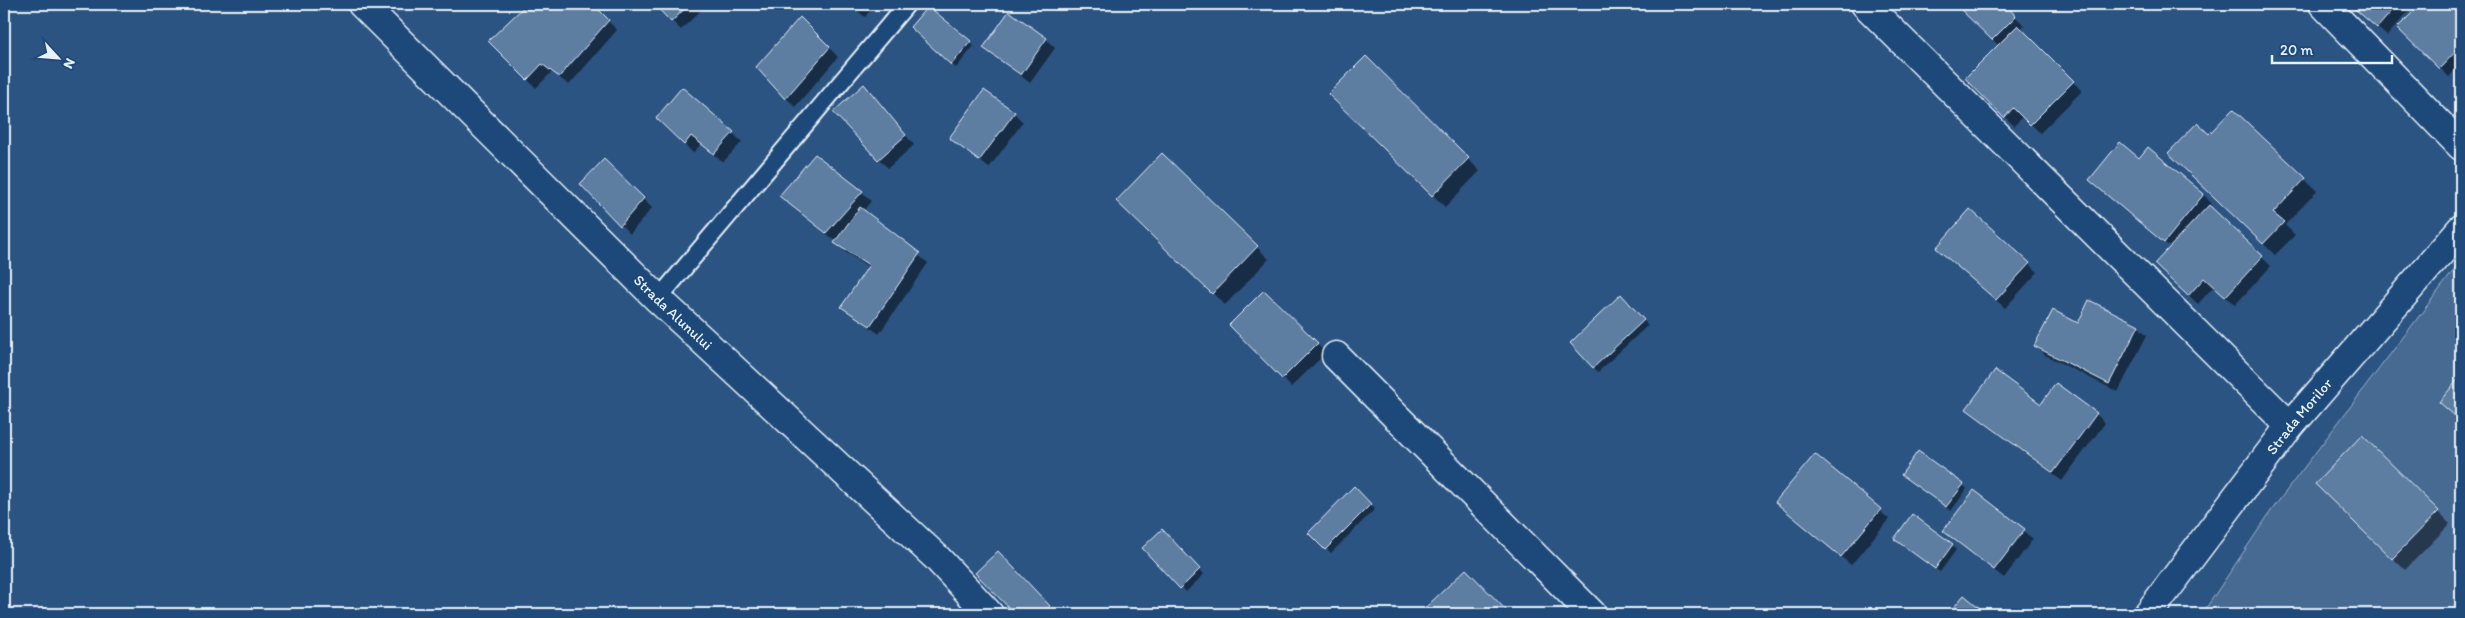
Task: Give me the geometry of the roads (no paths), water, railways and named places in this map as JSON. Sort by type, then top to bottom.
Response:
[{"type":"street","name":"Strada Alunului","points":[[362,4],[658,298],[937,558],[989,614]]},
{"type":"street","points":[[1865,4],[2290,426]]},
{"type":"street","points":[[2323,4],[2461,146]]},
{"type":"street","name":"Strada Morilor","points":[[2148,614],[2290,426],[2461,229]]},
{"type":"street","points":[[1336,356],[1592,614]]},
{"type":"lane","points":[[658,298],[907,4]]}]
